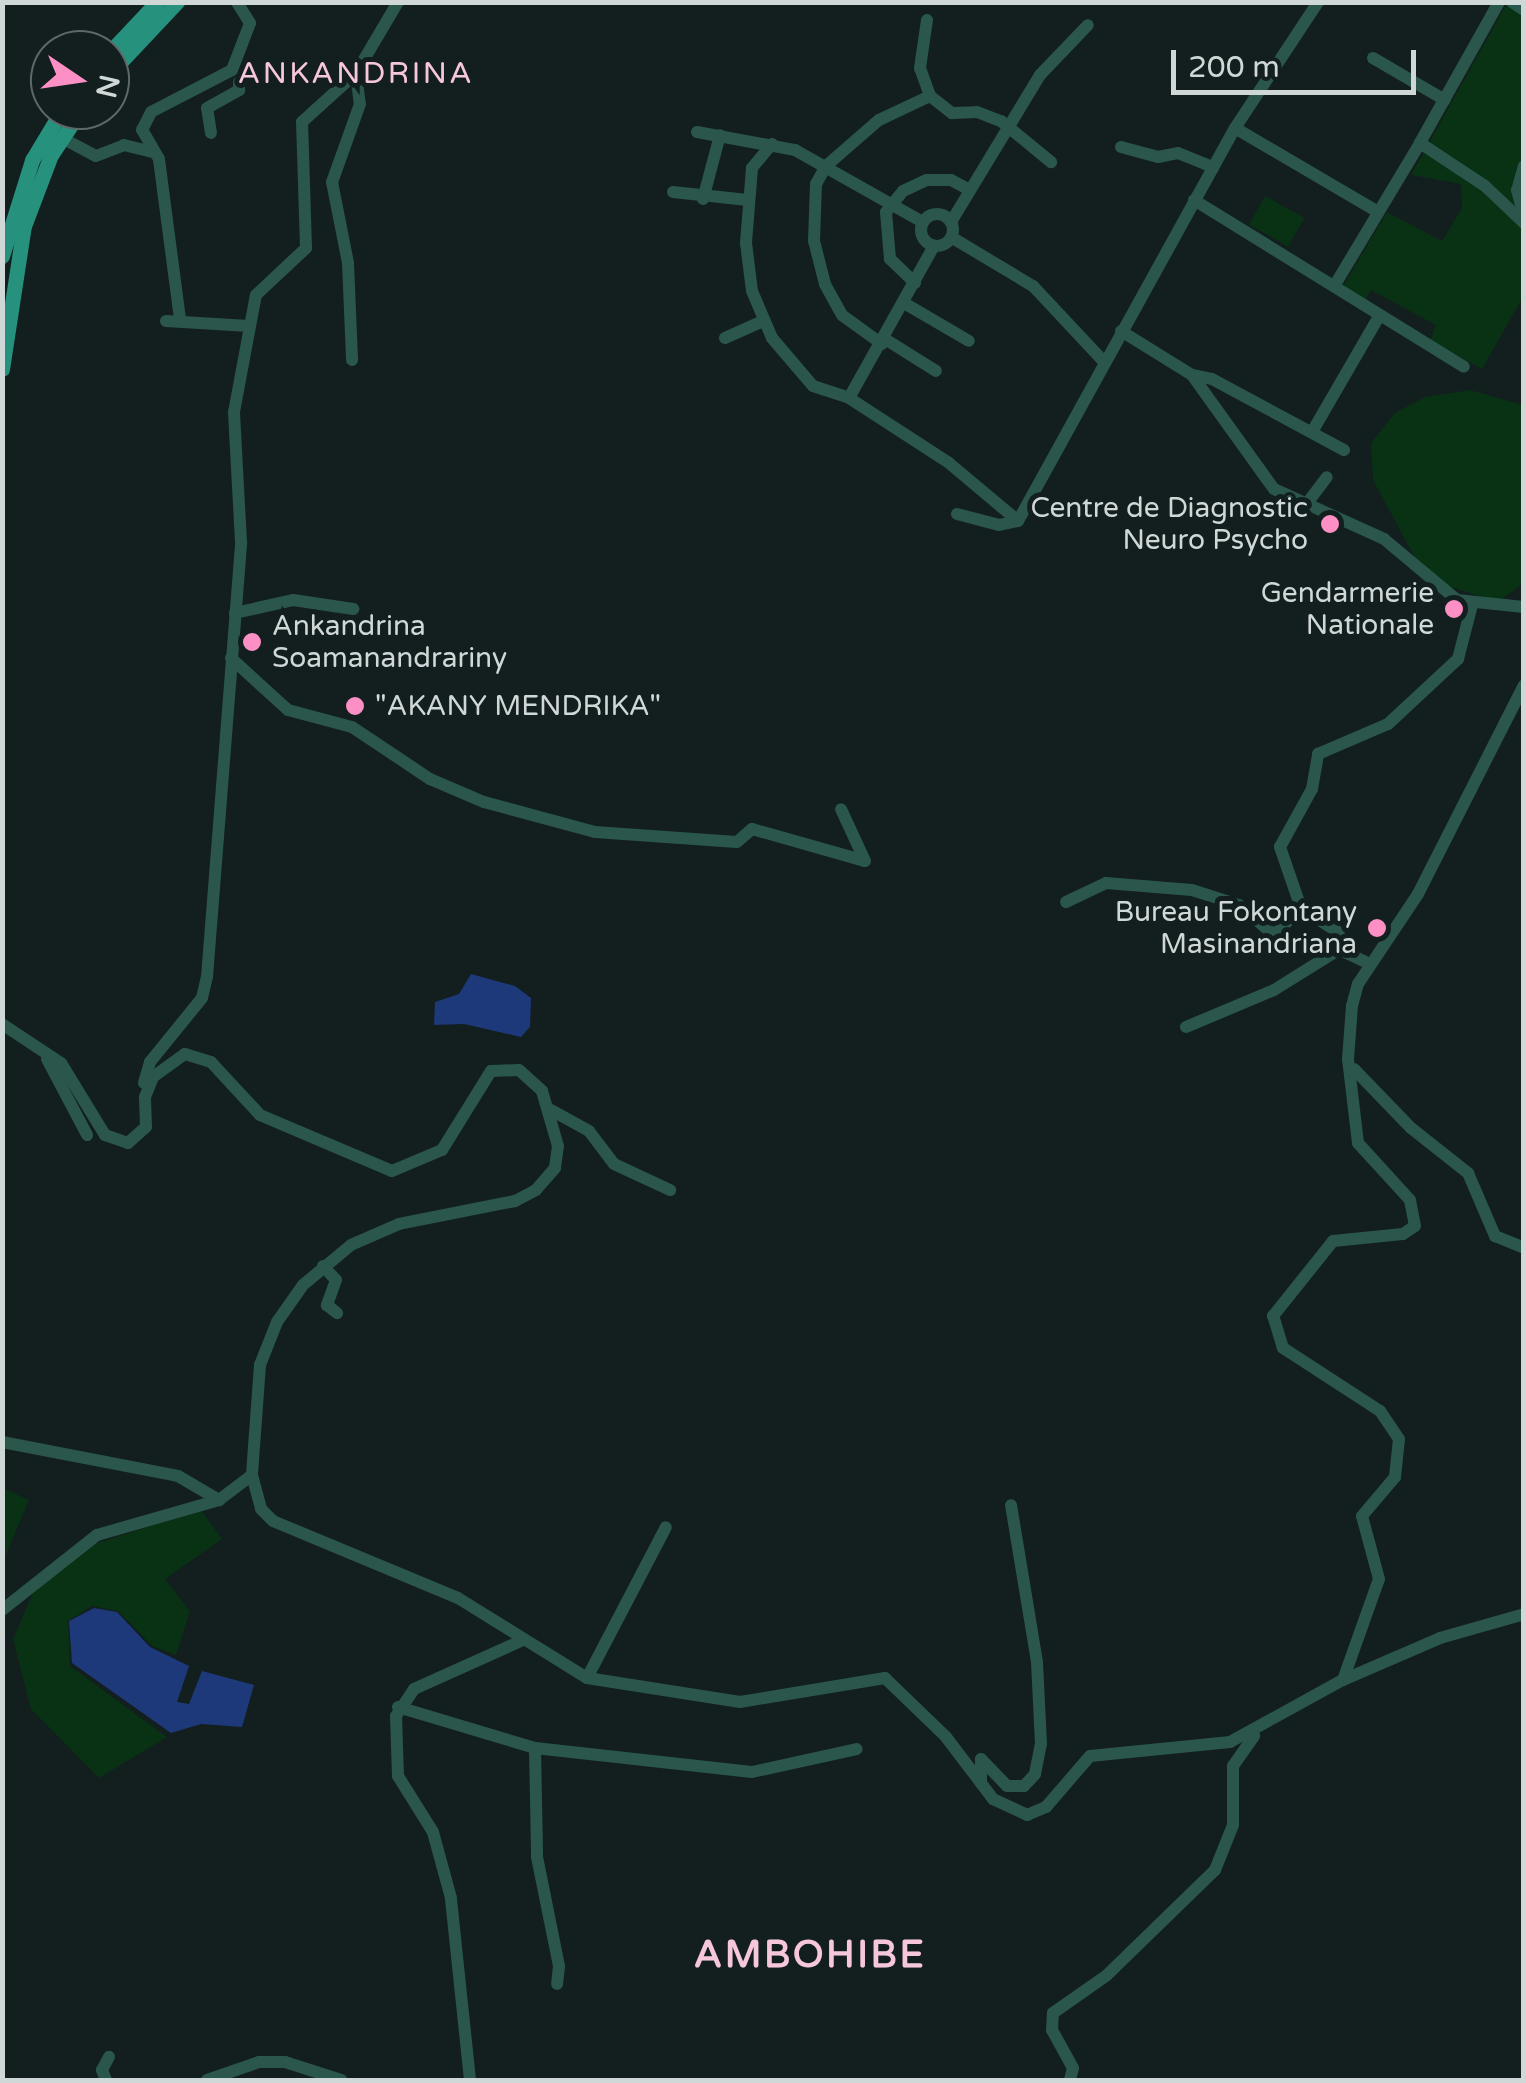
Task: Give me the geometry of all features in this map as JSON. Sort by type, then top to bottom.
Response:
[{"type":"main road","points":[[130,31],[157,2]]},
{"type":"main road","points":[[130,52],[177,2]]},
{"type":"main road","points":[[2,256],[32,160],[50,130]]},
{"type":"main road","points":[[2,369],[24,226],[67,130]]},
{"type":"street","points":[[237,2],[250,23],[232,70],[151,112],[142,130],[154,154],[172,236],[173,320],[249,326]]},
{"type":"street","points":[[352,360],[348,263],[332,182],[360,104],[356,73],[362,53],[398,2]]},
{"type":"street","points":[[957,514],[1001,525],[1018,521],[1235,128],[1318,2]]},
{"type":"street","points":[[1464,366],[1338,294],[1336,283],[1499,2]]},
{"type":"street","points":[[1512,2],[1524,10]]},
{"type":"street","points":[[927,20],[920,68],[930,96],[948,112],[983,114],[1008,127],[1052,162]]},
{"type":"street","points":[[849,398],[934,246],[951,230],[970,190],[1040,75],[1088,25]]},
{"type":"street","points":[[1372,58],[1444,100]]},
{"type":"street","points":[[2,1024],[60,1063],[112,1140],[128,1144],[144,1132],[150,1062],[184,1026],[205,988],[210,886],[229,752],[240,542],[233,436],[249,326],[264,284],[306,248],[302,122],[356,73]]},
{"type":"street","points":[[211,133],[207,108],[239,90],[240,82]]},
{"type":"street","points":[[930,96],[891,112],[826,166],[812,218],[818,263],[842,315],[936,370]]},
{"type":"street","points":[[1235,128],[1378,212]]},
{"type":"street","points":[[698,132],[772,144],[826,166],[923,222]]},
{"type":"street","points":[[703,199],[720,135]]},
{"type":"street","points":[[62,138],[96,156],[124,145],[154,154]]},
{"type":"street","points":[[1420,143],[1485,186],[1524,220]]},
{"type":"street","points":[[772,144],[756,156],[748,200],[747,255],[763,322],[813,386],[849,398],[949,463],[1018,521]]},
{"type":"street","points":[[1121,147],[1158,157],[1178,153],[1213,167]]},
{"type":"street","points":[[1524,166],[1518,190],[1524,220]]},
{"type":"street","points":[[915,283],[886,248],[891,204],[910,186],[935,178],[970,190]]},
{"type":"street","points":[[673,192],[703,199],[748,200]]},
{"type":"street","points":[[1194,200],[1336,283]]},
{"type":"street","points":[[923,222],[937,214],[951,230],[1033,286],[1104,363]]},
{"type":"street","points":[[923,222],[921,235],[934,246]]},
{"type":"street","points":[[904,303],[969,341]]},
{"type":"street","points":[[1312,432],[1378,318]]},
{"type":"street","points":[[725,338],[763,322]]},
{"type":"street","points":[[1121,331],[1192,375],[1344,450]]},
{"type":"street","points":[[1192,375],[1274,488],[1305,506],[1384,539],[1450,594],[1472,604],[1520,604]]},
{"type":"street","points":[[1305,506],[1327,477]]},
{"type":"street","points":[[235,613],[293,600],[353,608]]},
{"type":"street","points":[[1370,964],[1342,947],[1338,932],[1301,908],[1280,847],[1312,789],[1318,754],[1388,724],[1458,658],[1472,604]]},
{"type":"street","points":[[231,658],[288,710],[352,726],[430,780],[484,802],[595,832],[737,842],[752,828],[865,860],[841,809]]},
{"type":"street","points":[[1343,1680],[1379,1579],[1362,1516],[1395,1477],[1399,1439],[1380,1411],[1292,1356],[1272,1324],[1278,1301],[1326,1245],[1348,1235],[1408,1233],[1417,1221],[1410,1200],[1358,1142],[1352,1006],[1370,964],[1418,894],[1524,685]]},
{"type":"street","points":[[1066,902],[1106,883],[1192,890],[1239,906],[1274,935],[1301,908]]},
{"type":"street","points":[[1186,1027],[1274,990],[1342,947]]},
{"type":"street","points":[[41,1048],[87,1135]]},
{"type":"street","points":[[146,1090],[166,1063],[194,1054],[220,1070],[260,1115],[392,1171],[442,1150],[480,1080],[500,1068],[525,1074],[552,1110],[589,1131],[614,1164],[670,1190]]},
{"type":"street","points":[[1354,1069],[1411,1128],[1468,1173],[1494,1236],[1524,1248]]},
{"type":"street","points":[[552,1110],[557,1157],[536,1190],[516,1201],[398,1224],[323,1266],[303,1284],[266,1344],[251,1419],[252,1475],[262,1509],[273,1520],[396,1568],[587,1678],[740,1702],[884,1678],[946,1737],[981,1786],[1012,1813],[1034,1814],[1090,1756],[1140,1746],[1204,1748],[1259,1729],[1343,1680],[1440,1638],[1524,1614]]},
{"type":"street","points":[[323,1266],[336,1280],[327,1305],[337,1313]]},
{"type":"street","points":[[2,1442],[178,1476],[218,1500]]},
{"type":"street","points":[[2,1610],[97,1535],[218,1500],[252,1475]]},
{"type":"street","points":[[981,1786],[981,1759],[1007,1786],[1024,1786],[1035,1774],[1041,1744],[1037,1662],[1012,1505]]},
{"type":"street","points":[[587,1678],[666,1527]]},
{"type":"street","points":[[470,2080],[455,1916],[432,1832],[395,1766],[398,1707],[414,1689],[522,1640]]},
{"type":"street","points":[[398,1707],[535,1748],[752,1772],[857,1749]]},
{"type":"street","points":[[1070,2080],[1073,2068],[1052,2030],[1052,2013],[1107,1976],[1216,1870],[1233,1826],[1235,1760],[1259,1729]]},
{"type":"street","points":[[535,1748],[537,1857],[559,1966],[557,1984]]},
{"type":"street","points":[[106,2080],[102,2070],[109,2057]]},
{"type":"street","points":[[206,2080],[259,2062],[284,2062],[341,2080]]},
{"type":"green space","points":[[1507,3],[1523,17],[1523,297],[1482,369],[1430,341],[1436,325],[1371,290],[1364,303],[1342,288],[1387,212],[1442,241],[1462,208],[1461,184],[1411,175]]},
{"type":"green space","points":[[1265,196],[1304,218],[1288,247],[1249,225]]},
{"type":"green space","points":[[1470,390],[1523,405],[1523,584],[1497,602],[1442,584],[1415,558],[1373,480],[1371,443],[1395,413],[1425,397]]},
{"type":"green space","points":[[3,1488],[29,1500],[3,1562]]},
{"type":"green space","points":[[201,1510],[222,1539],[165,1579],[190,1611],[176,1655],[152,1646],[118,1611],[92,1606],[68,1621],[70,1666],[167,1737],[99,1778],[31,1709],[13,1639],[35,1588],[97,1543]]},
{"type":"water","points":[[471,974],[515,986],[531,998],[530,1027],[521,1037],[464,1024],[434,1025],[435,1002],[459,994]]},
{"type":"water","points":[[94,1608],[117,1612],[150,1647],[189,1666],[177,1702],[189,1704],[202,1671],[254,1685],[242,1727],[201,1724],[171,1733],[72,1663],[69,1621]]},
{"type":"place","name":"Centre de Diagnostic Neuro Psycho","points":[[1330,524]]},
{"type":"place","name":"Gendarmerie Nationale","points":[[1454,609]]},
{"type":"place","name":"Ankandrina Soamanandrariny","points":[[252,642]]},
{"type":"place","name":"\"AKANY MENDRIKA\"","points":[[355,706]]},
{"type":"place","name":"Bureau Fokontany Masinandriana","points":[[1377,928]]},
{"type":"district","name":"ANKANDRINA","points":[[356,74]]},
{"type":"district","name":"AMBOHIBE","points":[[810,1956]]}]
